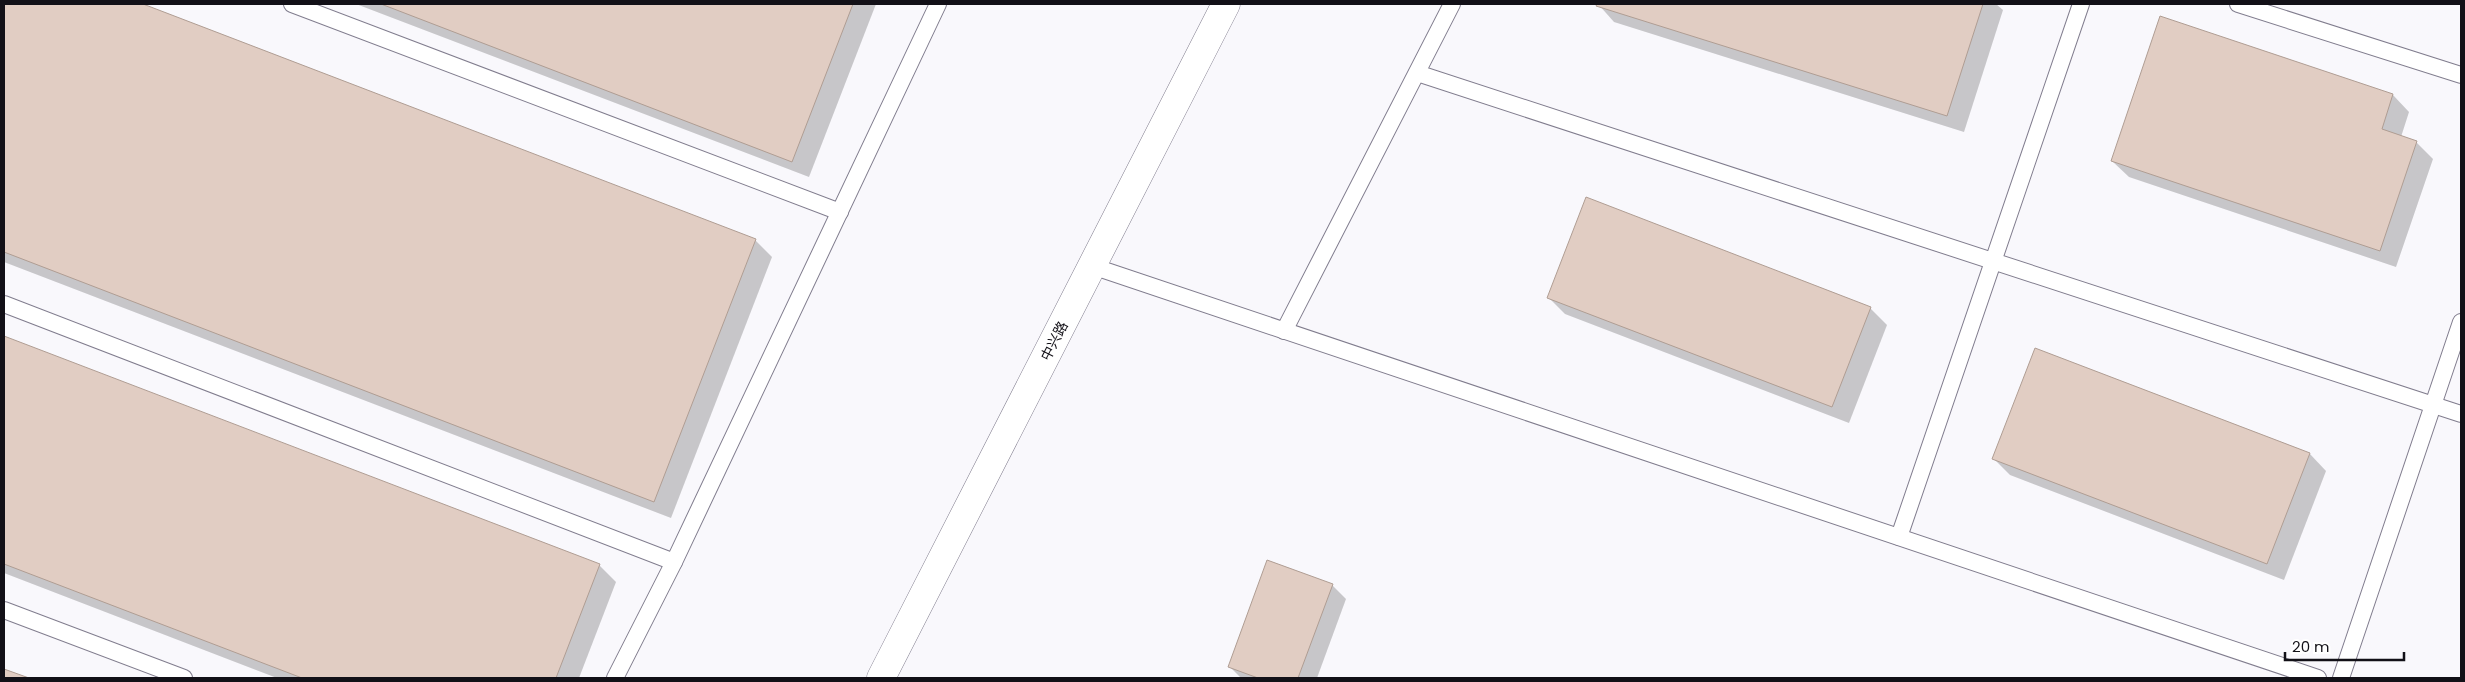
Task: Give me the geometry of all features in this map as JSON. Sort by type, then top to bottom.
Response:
[{"type":"street","name":"中兴路","points":[[881,678],[1226,4]]},
{"type":"lane","points":[[292,4],[840,212]]},
{"type":"lane","points":[[615,678],[674,562],[938,4]]},
{"type":"lane","points":[[1284,331],[1452,4]]},
{"type":"lane","points":[[1899,537],[2081,4]]},
{"type":"lane","points":[[2238,4],[2461,75]]},
{"type":"lane","points":[[1417,73],[2461,414]]},
{"type":"lane","points":[[1092,266],[2318,678]]},
{"type":"lane","points":[[4,304],[674,562]]},
{"type":"lane","points":[[2341,678],[2461,322]]},
{"type":"lane","points":[[4,610],[184,678]]},
{"type":"building","points":[[4,4],[143,4],[756,239],[654,502],[4,252]]},
{"type":"building","points":[[381,4],[853,4],[792,162]]},
{"type":"building","points":[[1597,4],[1983,4],[1947,116],[1596,6]]},
{"type":"building","points":[[2160,16],[2393,94],[2382,129],[2417,141],[2380,251],[2111,161]]},
{"type":"building","points":[[1586,197],[1871,307],[1832,407],[1547,298]]},
{"type":"building","points":[[4,336],[600,564],[556,678],[302,678],[4,564]]},
{"type":"building","points":[[2035,348],[2310,453],[2267,564],[1992,459]]},
{"type":"building","points":[[1267,560],[1333,584],[1298,678],[1258,678],[1228,667]]},
{"type":"building","points":[[4,669],[29,678],[4,678]]}]
